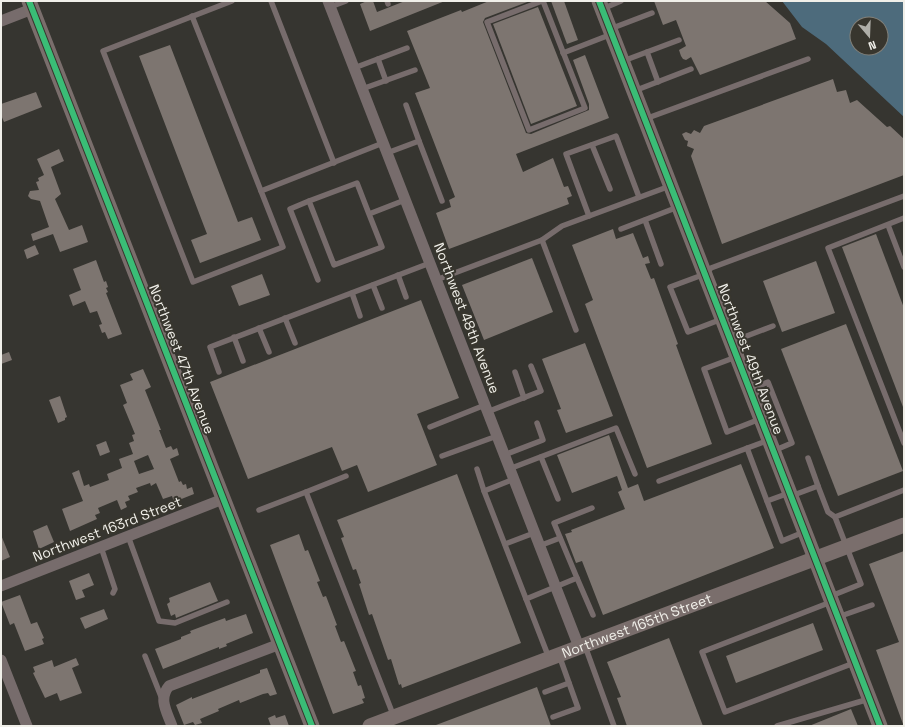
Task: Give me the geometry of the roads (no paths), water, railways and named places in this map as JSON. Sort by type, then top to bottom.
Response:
[{"type":"street","name":"Northwest 48th Avenue","points":[[329,4],[555,587],[581,646]]},
{"type":"street","points":[[1,21],[30,5]]},
{"type":"street","name":"Northwest 47th Avenue","points":[[30,5],[312,726]]},
{"type":"street","name":"Northwest 49th Avenue","points":[[600,5],[880,726]]},
{"type":"street","name":"Northwest 163rd Street","points":[[1,586],[223,499]]},
{"type":"street","name":"Northwest 165th Street","points":[[370,726],[904,525]]},
{"type":"street","points":[[172,726],[163,701],[164,692],[169,686],[280,644]]},
{"type":"street","points":[[1,660],[27,726]]},
{"type":"lane","points":[[192,16],[283,247],[193,282],[103,51],[192,16],[232,1]]},
{"type":"lane","points":[[271,1],[334,163]]},
{"type":"lane","points":[[329,4],[346,1]]},
{"type":"lane","points":[[542,1],[563,53],[585,108],[529,130],[487,22],[542,1]]},
{"type":"lane","points":[[600,5],[621,1]]},
{"type":"lane","points":[[563,53],[652,13]]},
{"type":"lane","points":[[622,61],[679,40]]},
{"type":"lane","points":[[354,68],[407,48]]},
{"type":"lane","points":[[647,52],[658,82]]},
{"type":"lane","points":[[645,119],[808,58]]},
{"type":"lane","points":[[378,59],[386,81]]},
{"type":"lane","points":[[362,89],[415,70]]},
{"type":"lane","points":[[634,92],[691,70]]},
{"type":"lane","points":[[406,105],[442,201]]},
{"type":"lane","points":[[589,216],[566,154],[616,136],[638,197]]},
{"type":"lane","points":[[261,191],[334,163],[385,148],[419,141]]},
{"type":"lane","points":[[592,145],[610,189]]},
{"type":"lane","points":[[309,201],[334,265],[382,247],[357,183],[309,201],[290,209],[318,280]]},
{"type":"lane","points":[[436,280],[542,240],[562,226],[670,185]]},
{"type":"lane","points":[[722,318],[688,332],[670,287],[705,274],[711,268],[904,196]]},
{"type":"lane","points":[[370,214],[405,200]]},
{"type":"lane","points":[[621,229],[679,207]]},
{"type":"lane","points":[[904,218],[828,248],[904,443]]},
{"type":"lane","points":[[645,220],[661,264]]},
{"type":"lane","points":[[888,225],[904,267]]},
{"type":"lane","points":[[542,240],[576,330]]},
{"type":"lane","points":[[219,372],[210,347],[430,263]]},
{"type":"lane","points":[[398,275],[406,297]]},
{"type":"lane","points":[[373,284],[382,308]]},
{"type":"lane","points":[[352,293],[360,316]]},
{"type":"lane","points":[[285,318],[294,343]]},
{"type":"lane","points":[[731,342],[773,326]]},
{"type":"lane","points":[[259,328],[269,352]]},
{"type":"lane","points":[[234,337],[243,361]]},
{"type":"lane","points":[[737,356],[704,369],[727,432],[761,419]]},
{"type":"lane","points":[[430,427],[486,408],[524,398],[541,391],[531,366]]},
{"type":"lane","points":[[515,372],[524,398]]},
{"type":"lane","points":[[659,481],[747,448],[792,443],[768,382],[749,390]]},
{"type":"lane","points":[[504,455],[543,440],[537,422]]},
{"type":"lane","points":[[484,491],[541,457],[616,428],[635,474]]},
{"type":"lane","points":[[442,456],[497,436]]},
{"type":"lane","points":[[747,448],[782,541],[804,532]]},
{"type":"lane","points":[[541,457],[558,499]]},
{"type":"lane","points":[[808,458],[828,512],[835,517],[861,584],[830,599],[702,652],[725,712],[855,662]]},
{"type":"lane","points":[[477,469],[484,491],[526,599],[569,683],[578,708],[553,718]]},
{"type":"lane","points":[[259,510],[346,476]]},
{"type":"lane","points":[[767,501],[818,486]]},
{"type":"lane","points":[[835,517],[904,490]]},
{"type":"lane","points":[[306,492],[394,717]]},
{"type":"lane","points":[[592,508],[554,523],[593,615]]},
{"type":"lane","points":[[505,544],[534,533]]},
{"type":"lane","points":[[128,536],[160,621],[175,623],[227,602]]},
{"type":"lane","points":[[539,546],[560,538]]},
{"type":"lane","points":[[101,547],[115,589],[113,593]]},
{"type":"lane","points":[[526,599],[577,578]]},
{"type":"lane","points":[[837,617],[872,605]]},
{"type":"lane","points":[[581,646],[614,726]]},
{"type":"lane","points":[[145,656],[163,701]]},
{"type":"lane","points":[[545,692],[569,683]]},
{"type":"lane","points":[[777,726],[869,699]]},
{"type":"water","points":[[782,1],[904,1],[904,117],[826,44],[802,27]]}]
